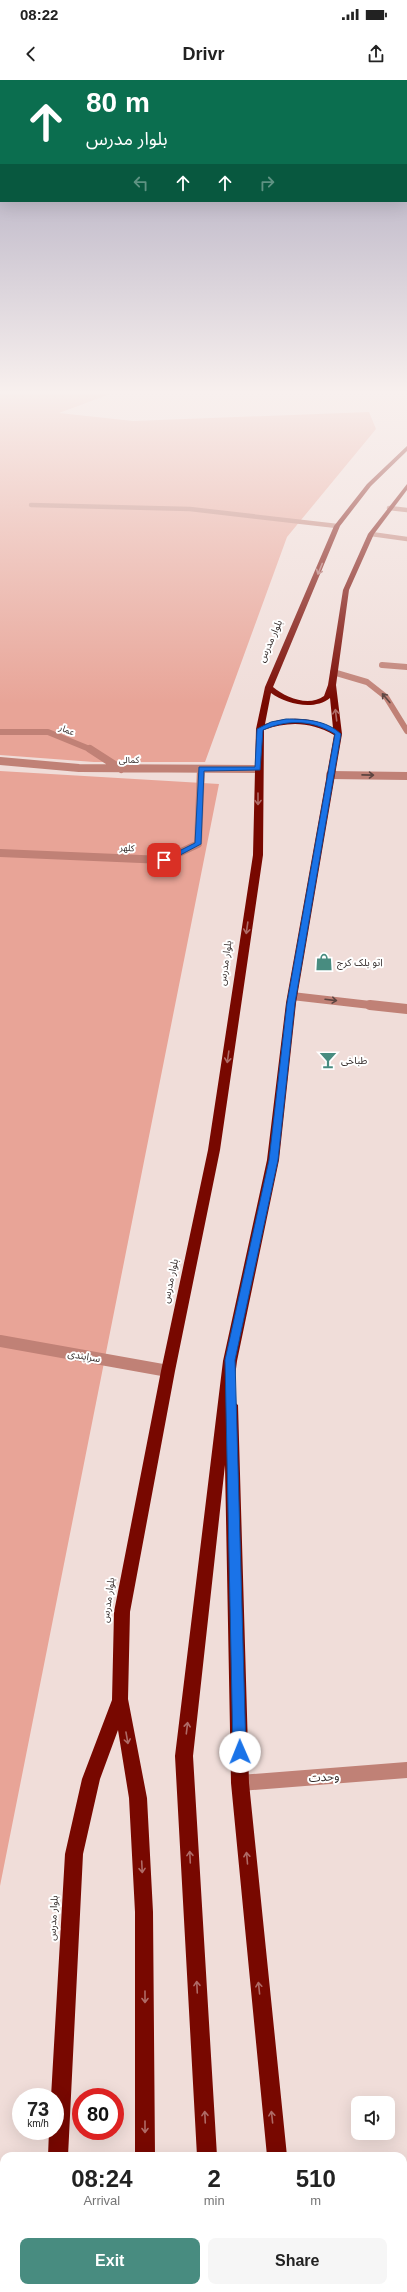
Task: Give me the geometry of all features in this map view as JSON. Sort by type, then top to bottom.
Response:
[{"type":"highway","name":"بلوار مدرس","points":[[58,2152],[74,1854],[91,1779],[120,1700],[122,1612],[168,1371],[214,1150],[258,855],[258,769],[260,729],[269,687],[338,526],[360,497]]},
{"type":"highway","points":[[207,2152],[184,1756],[230,1360],[274,1160],[292,996],[338,734],[332,685],[346,590],[371,534],[398,497]]},
{"type":"highway","points":[[269,687],[278,696],[288,701],[302,703],[319,702],[326,697],[332,685]]},
{"type":"highway","points":[[260,729],[286,720],[307,721],[327,726],[338,734]]},
{"type":"highway","points":[[230,1360],[240,1783],[276,2152]]},
{"type":"highway","points":[[120,1700],[138,1798],[144,1904],[145,2152]]},
{"type":"street","points":[[31,505],[190,509],[338,526]]},
{"type":"street","points":[[391,506],[407,506]]},
{"type":"street","points":[[391,506],[407,510]]},
{"type":"street","points":[[371,534],[407,539]]},
{"type":"street","points":[[382,665],[407,668]]},
{"type":"street","points":[[333,672],[367,682],[386,697],[407,731]]},
{"type":"street","name":"عمار","points":[[0,732],[48,732],[88,748],[121,769]]},
{"type":"street","name":"کمالی","points":[[0,761],[79,768],[258,769]]},
{"type":"street","name":"کلهر","points":[[0,853],[164,860],[198,844],[201,769]]},
{"type":"street","points":[[330,775],[407,776]]},
{"type":"street","points":[[292,996],[407,1009]]},
{"type":"street","name":"سرابندی","points":[[0,1341],[168,1371]]},
{"type":"street","name":"وحدت","points":[[240,1783],[407,1770]]},
{"type":"shaded area","points":[[0,497],[320,497],[287,537],[205,762],[94,762],[0,755]]},
{"type":"shaded area","points":[[0,771],[219,784],[0,1886]]},
{"type":"place","name":"اتو بلک کرج","points":[[324,962]]},
{"type":"place","name":"طباخی","points":[[328,1060]]},
{"type":"route","points":[[164,860],[198,844],[201,769],[258,769],[260,729],[273,723],[286,720],[307,721],[327,726],[338,734],[291,1003],[274,1160],[230,1360],[240,1752]]}]
